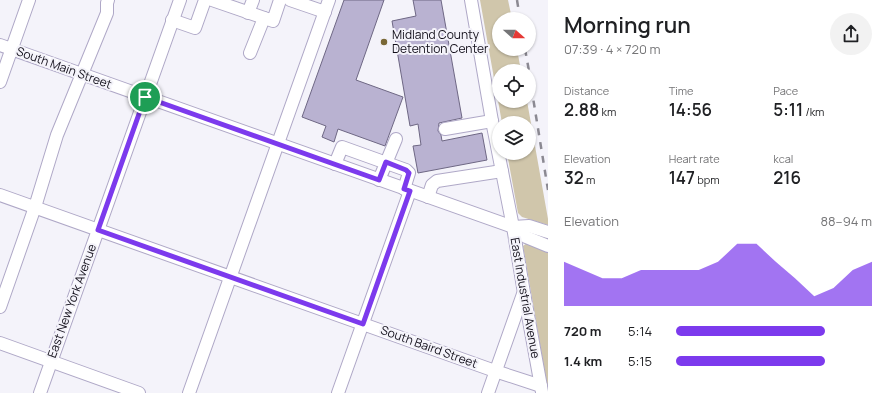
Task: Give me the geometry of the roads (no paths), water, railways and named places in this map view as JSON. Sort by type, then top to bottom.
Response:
[{"type":"street","points":[[0,82],[29,0]]},
{"type":"street","points":[[0,307],[35,207],[57,135],[107,13],[108,0]]},
{"type":"street","name":"East New York Avenue","points":[[40,393],[180,0]]},
{"type":"street","points":[[172,20],[194,28],[204,0]]},
{"type":"street","points":[[212,0],[273,21],[280,0]]},
{"type":"street","points":[[248,12],[253,0]]},
{"type":"street","points":[[290,0],[325,12]]},
{"type":"street","points":[[189,393],[329,0]]},
{"type":"street","name":"East Industrial Avenue","points":[[471,0],[492,121]]},
{"type":"street","points":[[250,53],[264,18]]},
{"type":"street","name":"South Main Street","points":[[0,45],[513,227],[526,237],[548,246]]},
{"type":"street","points":[[445,129],[492,121]]},
{"type":"street","points":[[379,180],[396,139]]},
{"type":"street","points":[[335,164],[342,147],[386,162],[406,170],[409,173],[407,190],[363,324],[338,393]]},
{"type":"street","name":"East Industrial Avenue","points":[[500,160],[542,389]]},
{"type":"street","points":[[428,197],[432,185],[436,181],[502,171]]},
{"type":"street","name":"South Baird Street","points":[[0,195],[496,371],[542,389]]},
{"type":"street","name":"South Main Street","points":[[513,227],[529,226],[548,232]]},
{"type":"street","points":[[488,393],[524,293]]},
{"type":"street","points":[[0,343],[139,393]]},
{"type":"railway","points":[[517,0],[519,12]]},
{"type":"railway","points":[[526,56],[528,64]]},
{"type":"railway","points":[[535,108],[548,190]]},
{"type":"place","name":"Midland County Detention Center","points":[[384,42]]}]
